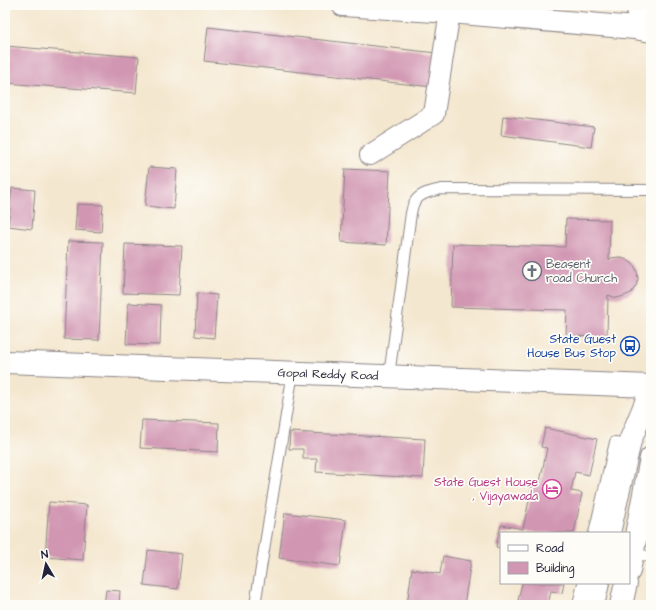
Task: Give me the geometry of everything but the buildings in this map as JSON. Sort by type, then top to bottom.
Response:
[{"type":"street","points":[[344,5],[450,8],[643,30],[639,5]]},
{"type":"street","points":[[370,155],[434,114],[450,8]]},
{"type":"street","name":"Gopal Reddy Road","points":[[5,362],[651,386]]},
{"type":"street","points":[[609,532],[630,441],[651,390]]},
{"type":"street","points":[[638,560],[651,458]]},
{"type":"street","points":[[593,605],[598,584]]},
{"type":"street","points":[[621,605],[626,584]]},
{"type":"lane","points":[[389,376],[411,213],[414,203],[419,197],[442,189],[651,190]]},
{"type":"lane","points":[[255,605],[293,372]]},
{"type":"lane","points":[[594,532],[615,442]]},
{"type":"lane","points":[[578,605],[583,584]]},
{"type":"shaded area","points":[[557,5],[624,5],[623,13]]},
{"type":"place","name":"Beasent road Church","points":[[532,271]]},
{"type":"place","name":"State Guest House Bus Stop","points":[[630,346]]},
{"type":"place","name":"State Guest House , Vijayawada","points":[[552,489]]}]
